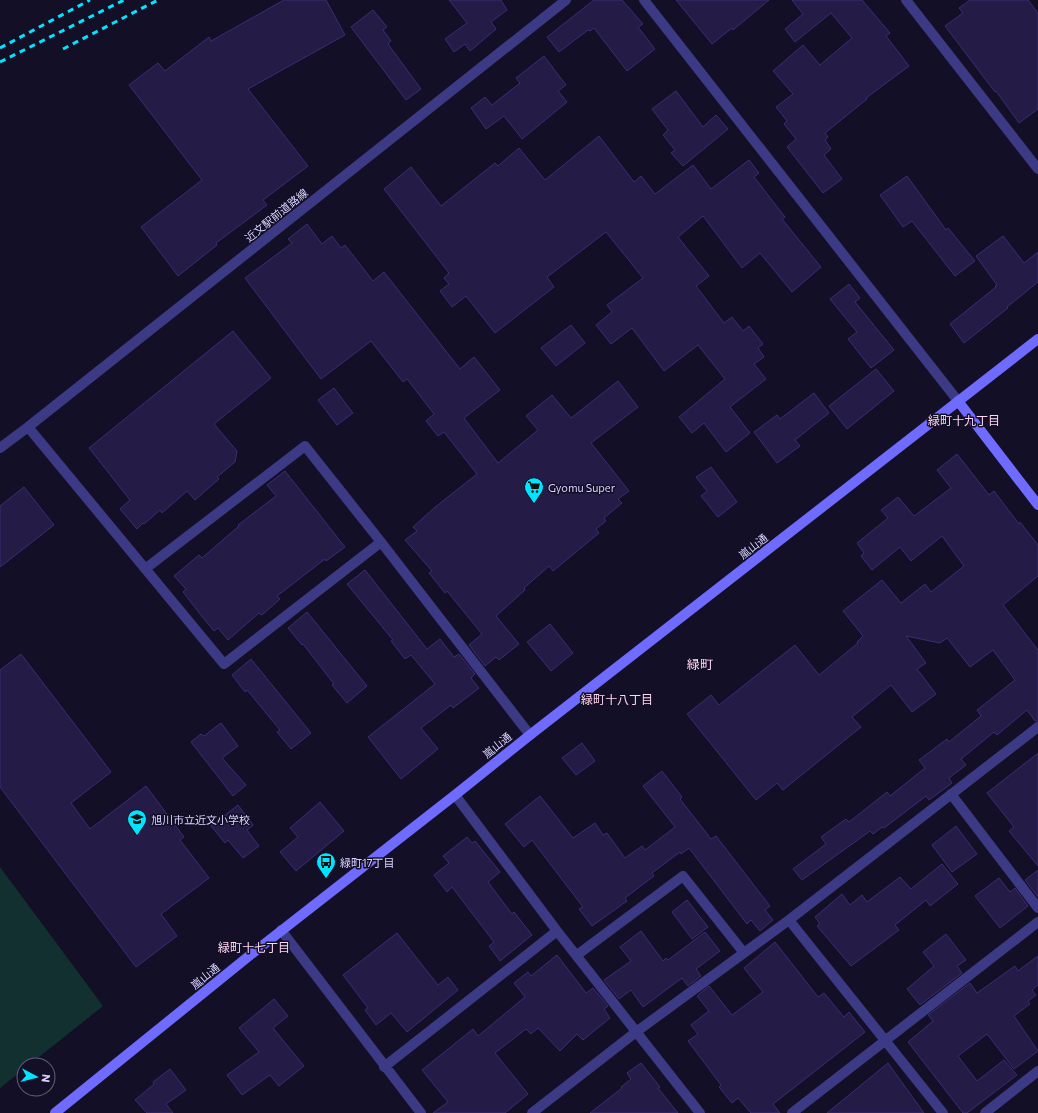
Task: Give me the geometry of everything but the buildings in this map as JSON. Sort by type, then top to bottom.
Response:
[{"type":"street","name":"近文駅前道路線","points":[[0,448],[566,0]]},
{"type":"street","points":[[644,0],[958,400],[1038,505]]},
{"type":"street","points":[[906,0],[1038,169]]},
{"type":"street","name":"嵐山通","points":[[55,1113],[281,930],[1038,339]]},
{"type":"street","points":[[28,427],[224,664],[381,542]]},
{"type":"street","points":[[145,569],[305,446],[530,735]]},
{"type":"street","points":[[532,1113],[636,1032],[789,920],[1038,727]]},
{"type":"street","points":[[951,794],[1038,908]]},
{"type":"street","points":[[455,795],[577,956],[700,1113]]},
{"type":"street","points":[[577,956],[683,876],[744,953]]},
{"type":"street","points":[[789,920],[943,1113]]},
{"type":"street","points":[[792,1113],[1038,922]]},
{"type":"street","points":[[281,930],[421,1113]]},
{"type":"street","points":[[384,1066],[558,931]]},
{"type":"street","points":[[985,1113],[1038,1071]]},
{"type":"green space","points":[[0,867],[103,1006],[39,1057],[16,1057],[16,1075],[0,1088]]},
{"type":"railway","points":[[0,48],[90,0]]},
{"type":"railway","points":[[0,62],[124,0]]},
{"type":"railway","points":[[63,49],[158,0]]},
{"type":"place","name":"Gyomu Super","points":[[534,504]]},
{"type":"place","name":"旭川市立近文小学校","points":[[137,836]]},
{"type":"place","name":"緑町17丁目","points":[[326,879]]},
{"type":"district","name":"緑町十九丁目","points":[[964,420]]},
{"type":"district","name":"緑町","points":[[700,664]]},
{"type":"district","name":"緑町十八丁目","points":[[617,699]]},
{"type":"district","name":"緑町十七丁目","points":[[254,947]]}]
